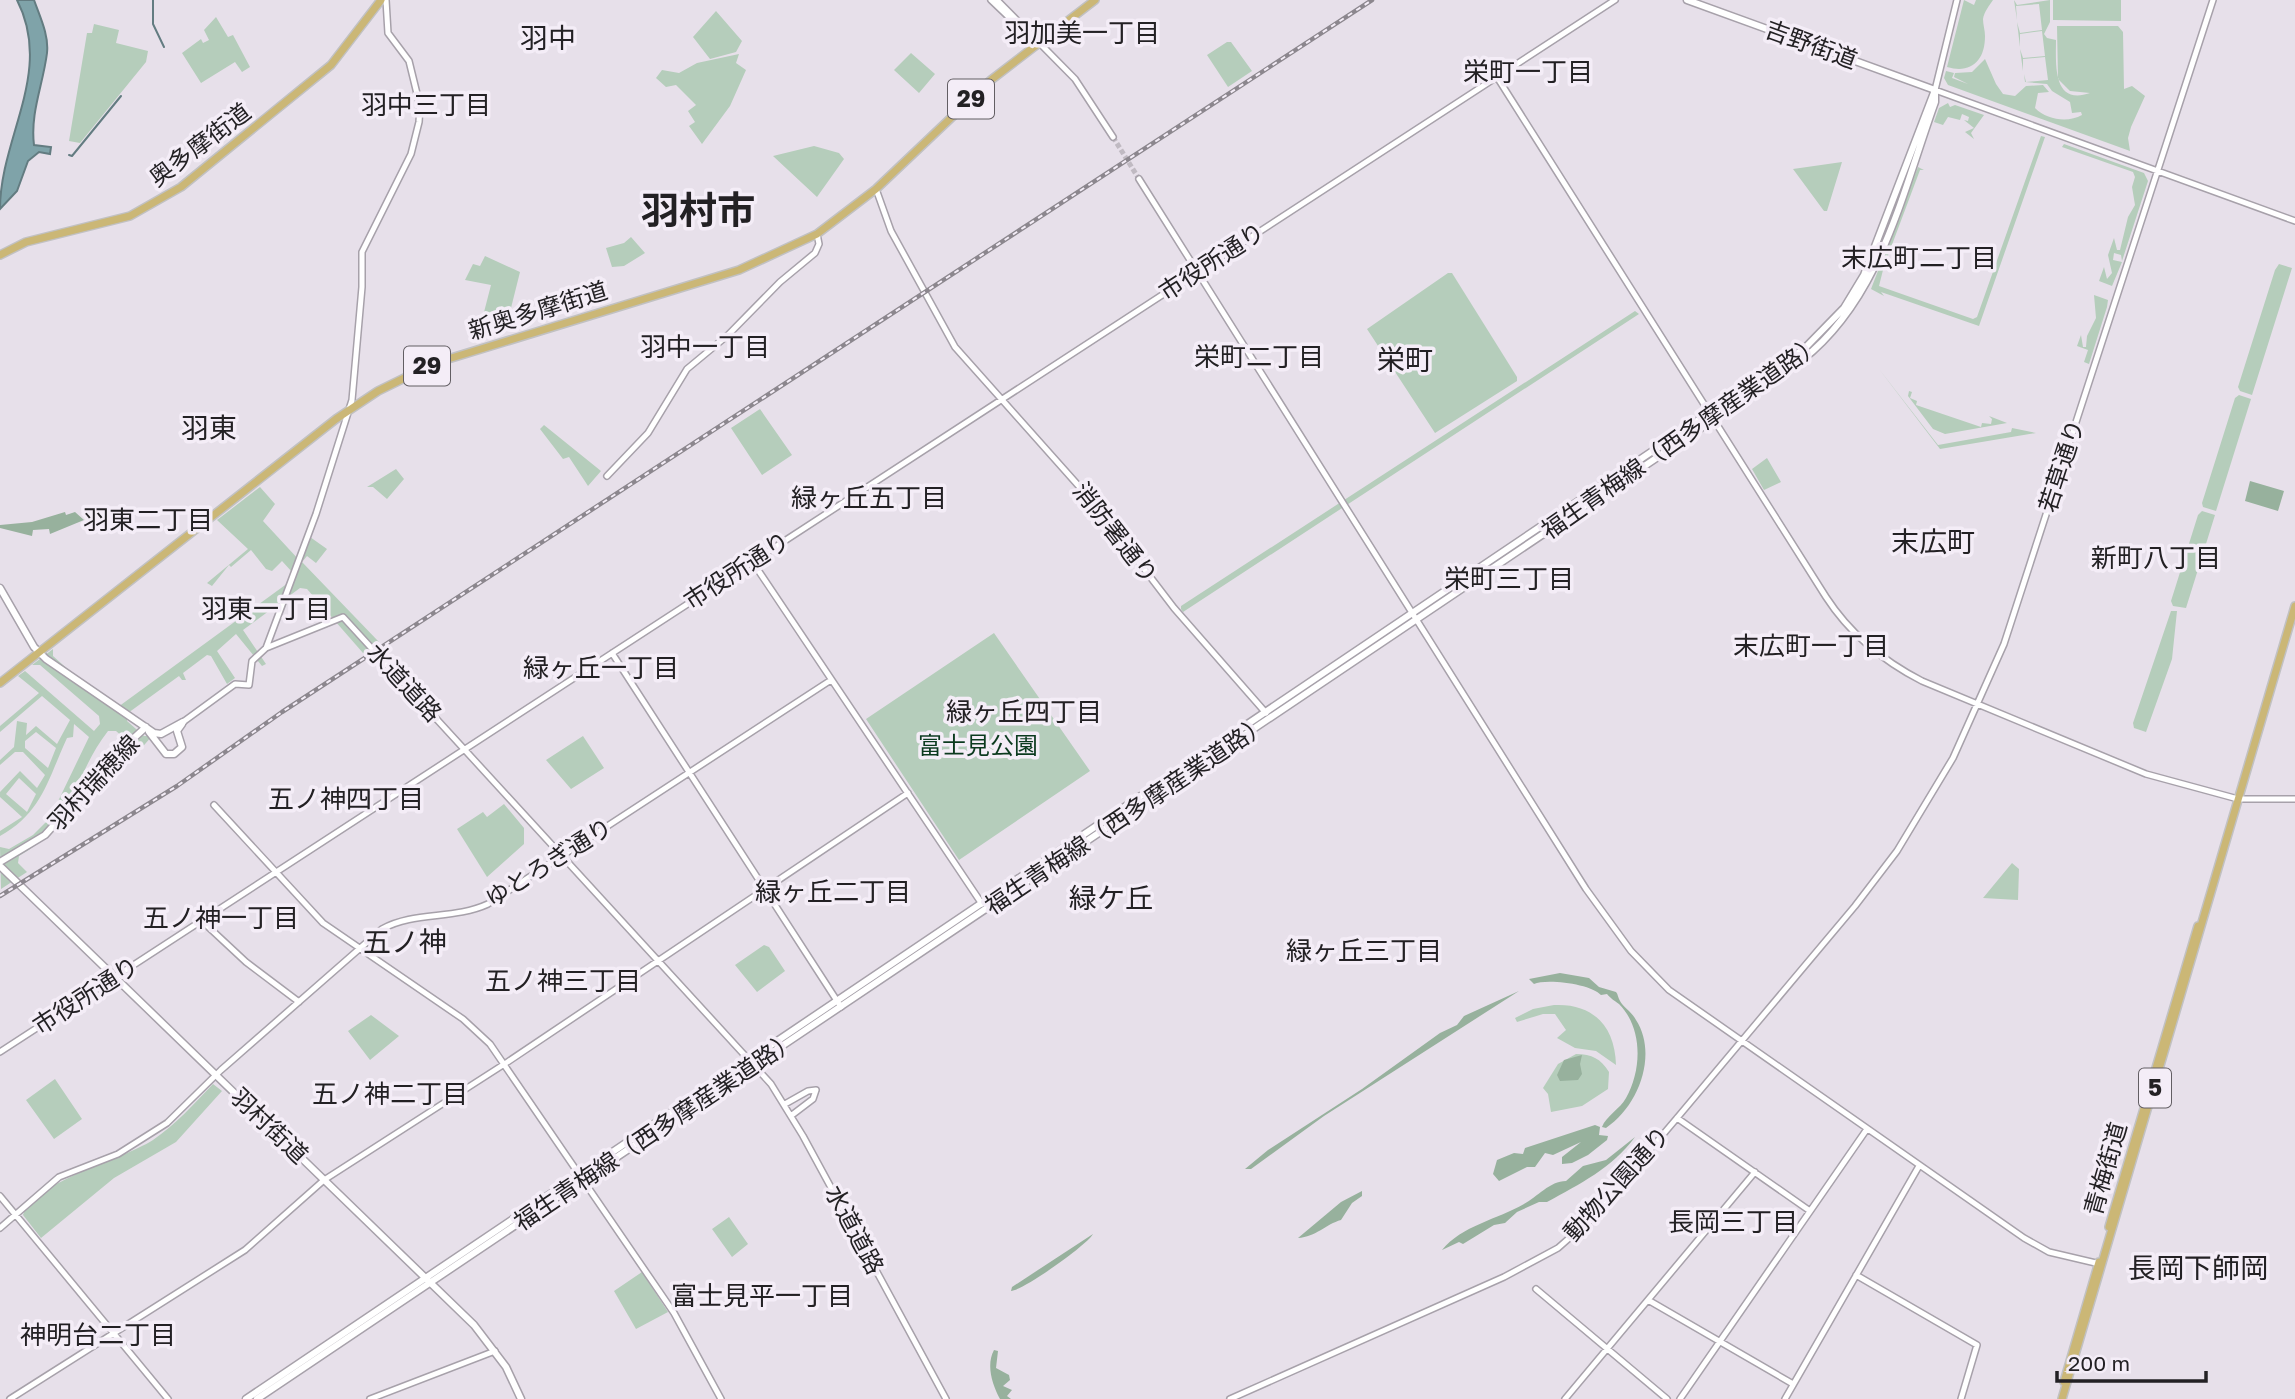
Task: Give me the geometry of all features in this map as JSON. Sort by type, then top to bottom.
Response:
[{"type":"main road","name":"奥多摩街道","points":[[0,255],[26,242],[130,216],[181,187],[331,65],[383,0]]},
{"type":"main road","name":"新奥多摩街道","points":[[0,683],[349,409],[394,382],[435,363],[739,270],[817,234],[876,188],[991,80],[1095,0]]},
{"type":"main road","name":"吉野街道","points":[[1687,0],[1935,90]]},
{"type":"main road","name":"福生青梅線（西多摩産業道路）","points":[[257,1399],[585,1180],[839,1004],[1827,338],[1858,299],[1876,265],[1901,188],[1935,102],[1935,90]]},
{"type":"main road","name":"福生青梅線（西多摩産業道路）","points":[[1792,362],[1852,296],[1869,262],[1891,203],[1901,188]]},
{"type":"main road","points":[[0,588],[38,653]]},
{"type":"main road","name":"青梅街道","points":[[2060,1399],[2295,606]]},
{"type":"main road","name":"羽村瑞穂線","points":[[0,864],[45,835],[120,751],[146,727],[38,653]]},
{"type":"main road","points":[[146,727],[155,734],[183,722]]},
{"type":"main road","points":[[146,727],[168,754],[177,753],[182,747],[177,729],[183,722]]},
{"type":"main road","points":[[167,730],[179,734]]},
{"type":"main road","name":"羽村街道","points":[[0,864],[474,1325],[495,1351],[521,1399]]},
{"type":"main road","name":"福生青梅線（西多摩産業道路）","points":[[246,1399],[580,1173],[752,1063]]},
{"type":"street","points":[[183,722],[235,684],[249,685],[254,658],[266,648],[316,514],[349,409],[357,352],[362,252],[411,154],[421,114],[409,61],[388,33],[383,0]]},
{"type":"street","points":[[991,0],[1005,10]]},
{"type":"street","points":[[997,0],[1075,79],[1113,137]]},
{"type":"street","name":"市役所通り","points":[[0,1052],[1615,0]]},
{"type":"street","points":[[1957,0],[1935,90],[2295,221]]},
{"type":"street","name":"若草通り","points":[[1855,906],[1928,801],[1979,705],[2012,620],[2213,0]]},
{"type":"street","points":[[1497,77],[1829,603],[1850,629],[1896,667],[1979,705],[2134,769],[2238,799],[2295,799]]},
{"type":"street","points":[[1139,178],[1610,925],[1637,958],[1669,990],[1741,1042],[2035,1245],[2061,1256],[2101,1265]]},
{"type":"street","name":"消防署通り","points":[[876,188],[891,231],[957,350],[1093,502],[1174,608],[1267,716]]},
{"type":"street","points":[[607,476],[648,433],[687,369],[728,335],[780,282],[815,253],[819,244],[817,234]]},
{"type":"street","points":[[752,561],[984,906]]},
{"type":"street","name":"水道道路","points":[[266,648],[342,617],[752,1063],[792,1115],[946,1399]]},
{"type":"street","points":[[612,653],[839,1004]]},
{"type":"street","name":"ゆとろぎ通り","points":[[0,1228],[60,1177],[118,1154],[151,1135],[383,929],[398,921],[451,916],[478,908],[831,680]]},
{"type":"street","points":[[10,1399],[245,1250],[324,1180],[506,1063],[908,793]]},
{"type":"street","points":[[214,806],[317,917],[358,949],[463,1019],[506,1063],[674,1313],[721,1399]]},
{"type":"street","name":"動物公園通り","points":[[1230,1399],[1504,1277],[1558,1248],[1592,1218],[1855,906]]},
{"type":"street","points":[[202,921],[246,961],[299,1002]]},
{"type":"street","points":[[785,1104],[808,1091],[816,1090],[813,1099],[792,1115]]},
{"type":"street","points":[[1677,1118],[1810,1211]]},
{"type":"street","points":[[1680,1399],[1867,1129]]},
{"type":"street","points":[[1784,1399],[1919,1166]]},
{"type":"street","points":[[1565,1399],[1755,1172]]},
{"type":"street","points":[[0,1196],[168,1399]]},
{"type":"street","points":[[1856,1275],[1977,1345],[1961,1399]]},
{"type":"street","points":[[1536,1289],[1667,1399]]},
{"type":"street","points":[[1648,1300],[1793,1384]]},
{"type":"street","points":[[370,1399],[495,1351]]},
{"type":"green space","points":[[1964,0],[1974,5],[1976,0],[1993,0],[1984,16],[1984,45],[1979,59],[1970,67],[1956,69],[1947,67]]},
{"type":"green space","points":[[2014,0],[2017,5],[2050,0],[2050,22],[2044,34],[2047,38],[2056,40],[2058,76],[2057,26],[2118,26],[2123,32],[2124,89],[2132,86],[2145,96],[2128,138],[2130,151],[1948,85],[1944,78],[1946,71],[1954,73],[1952,78],[1968,84],[1954,77],[1955,73],[1972,72],[1985,59],[2003,94],[2015,96],[2026,86],[2043,85],[2049,92],[2038,93],[2035,108],[2040,112],[2051,118],[2064,119],[2082,115],[2081,112],[2072,113],[2070,102],[2052,91],[2047,84],[2025,82],[2024,74],[2026,82],[2048,80],[2045,57],[2023,59],[2023,71],[2020,49],[2023,58],[2045,56],[2042,31],[2020,34],[2020,47],[2017,22],[2020,33],[2042,30],[2039,4],[2016,6],[2017,20]],"holes":[[[2059,80],[2070,91],[2090,93],[2069,93]]]},
{"type":"green space","points":[[2053,0],[2121,0],[2121,21],[2053,20]]},
{"type":"green space","points":[[716,11],[742,41],[736,52],[710,59],[693,37]]},
{"type":"green space","points":[[216,17],[228,37],[233,35],[250,67],[242,72],[235,62],[201,83],[182,53],[201,39],[203,43],[209,40],[204,30]]},
{"type":"green space","points":[[94,24],[119,30],[116,43],[148,51],[146,62],[80,143],[69,141],[87,33],[92,33]]},
{"type":"green space","points":[[1231,42],[1252,71],[1228,87],[1207,55]]},
{"type":"green space","points":[[911,53],[935,74],[919,93],[894,70]]},
{"type":"green space","points":[[739,54],[736,63],[746,70],[730,106],[702,144],[689,126],[695,122],[688,111],[696,105],[676,85],[666,87],[656,78],[662,70],[679,73],[697,63]]},
{"type":"green space","points":[[1948,103],[1950,107],[1955,105],[1984,115],[1971,133],[1974,139],[1965,132],[1974,128],[1964,120],[1968,121],[1969,117],[1962,114],[1960,120],[1948,117],[1943,125],[1934,122],[1939,108]]},
{"type":"green space","points":[[2041,136],[2045,137],[1979,326],[1881,292],[1884,296],[1871,289],[1918,167],[1924,170],[1920,170],[1879,286],[1973,319],[1977,317]]},
{"type":"green space","points":[[2064,144],[2144,173],[2148,181],[2122,261],[2121,255],[2114,253],[2113,260],[2122,262],[2112,286],[2099,281],[2104,267],[2107,279],[2112,273],[2108,255],[2114,238],[2117,250],[2120,250],[2128,217],[2135,205],[2132,187],[2135,177],[2133,172],[2062,147]]},
{"type":"green space","points":[[814,146],[839,153],[844,159],[817,197],[773,156]]},
{"type":"green space","points":[[1842,162],[1827,211],[1824,211],[1793,169]]},
{"type":"green space","points":[[631,237],[645,253],[624,266],[612,267],[606,248],[624,243]]},
{"type":"green space","points":[[485,256],[520,272],[509,316],[483,316],[491,285],[465,280],[473,264],[480,266]]},
{"type":"green space","points":[[2279,264],[2292,268],[2252,395],[2240,391],[2238,387]]},
{"type":"green space","points":[[1448,273],[1452,273],[1517,381],[1435,433],[1367,329]]},
{"type":"green space","points":[[2094,295],[2108,300],[2089,364],[2084,362],[2088,350],[2077,346],[2081,335],[2083,347],[2086,347],[2087,336],[2096,318]]},
{"type":"green space","points":[[1635,311],[1639,314],[1183,612],[1181,609],[1181,606]]},
{"type":"green space","points":[[1879,369],[1938,445],[2011,432],[2012,428],[2036,433],[1940,449]]},
{"type":"green space","points":[[1909,391],[1912,392],[1910,398],[1917,401],[1916,405],[1981,427],[1982,423],[1991,424],[1992,419],[1989,416],[2007,423],[1945,434],[1933,429],[1908,396]]},
{"type":"green space","points":[[2239,395],[2251,399],[2216,511],[2203,507],[2202,503],[2235,398]]},
{"type":"green space","points":[[760,409],[792,455],[762,475],[731,428]]},
{"type":"green space","points":[[544,425],[601,471],[588,486],[569,457],[563,459],[540,429]]},
{"type":"green space","points":[[1767,458],[1781,482],[1764,490],[1752,469]]},
{"type":"green space","points":[[396,469],[404,479],[387,499],[373,487],[367,487]]},
{"type":"green space","points":[[2250,481],[2284,491],[2278,511],[2245,501]]},
{"type":"green space","points":[[260,487],[275,504],[263,521],[300,561],[310,537],[327,549],[316,563],[307,556],[302,562],[379,642],[363,653],[307,589],[300,588],[243,630],[266,664],[262,666],[236,634],[217,651],[235,678],[227,684],[211,656],[207,655],[183,673],[186,680],[179,676],[128,713],[127,721],[144,736],[152,736],[139,751],[116,731],[108,731],[86,767],[63,815],[38,843],[19,856],[18,863],[27,872],[1,889],[0,847],[9,849],[33,835],[50,818],[89,737],[74,724],[73,737],[67,738],[35,806],[26,817],[0,836],[0,831],[22,817],[0,797],[0,792],[20,771],[37,788],[45,775],[23,752],[15,752],[0,765],[0,760],[14,747],[17,721],[27,723],[26,735],[36,726],[57,744],[70,720],[42,696],[0,732],[0,726],[39,693],[18,676],[25,671],[94,731],[100,724],[99,716],[40,665],[32,665],[53,649],[53,656],[110,707],[118,707],[292,580],[292,572],[282,561],[272,571],[266,569],[251,550],[231,567],[229,565],[212,586],[207,583],[248,549],[217,520]],"holes":[[[36,732],[56,748],[48,768],[25,748],[25,741]],[[19,778],[36,794],[27,812],[6,794]]]},
{"type":"green space","points":[[2202,511],[2215,515],[2186,608],[2173,606],[2171,601],[2198,515]]},
{"type":"green space","points":[[65,512],[66,515],[75,512],[84,520],[50,534],[49,529],[33,530],[32,536],[0,528],[0,525],[32,522]]},
{"type":"green space","points":[[2171,611],[2177,611],[2172,659],[2146,732],[2134,728],[2133,723]]},
{"type":"green space","name":"富士見公園","points":[[994,633],[1090,771],[959,860],[866,719]]},
{"type":"green space","points":[[583,736],[604,768],[571,789],[546,760]]},
{"type":"green space","points":[[504,804],[524,828],[524,844],[487,877],[457,829],[483,812],[487,817]]},
{"type":"green space","points":[[2012,863],[2019,869],[2018,900],[1983,898]]},
{"type":"green space","points":[[764,945],[769,947],[785,971],[757,992],[735,965]]},
{"type":"green space","points":[[1560,973],[1589,978],[1599,987],[1616,992],[1621,1003],[1634,1017],[1642,1034],[1645,1063],[1642,1078],[1628,1107],[1606,1128],[1602,1127],[1604,1123],[1626,1098],[1635,1075],[1638,1050],[1636,1037],[1627,1014],[1607,994],[1601,995],[1569,983],[1534,984],[1529,979]]},
{"type":"green space","points":[[1519,991],[1324,1116],[1251,1169],[1245,1169],[1268,1150],[1362,1089],[1440,1033],[1457,1025],[1464,1016]]},
{"type":"green space","points":[[1554,1005],[1580,1008],[1600,1020],[1612,1039],[1616,1065],[1596,1051],[1575,1048],[1557,1038],[1566,1030],[1555,1014],[1543,1014],[1517,1022],[1515,1018],[1533,1009]]},
{"type":"green space","points":[[371,1015],[399,1036],[370,1060],[348,1031]]},
{"type":"green space","points":[[1576,1054],[1591,1056],[1603,1064],[1609,1072],[1608,1089],[1582,1106],[1551,1112],[1548,1094],[1543,1088],[1558,1064]]},
{"type":"green space","points":[[1582,1055],[1582,1074],[1578,1080],[1560,1081],[1557,1075],[1564,1060]]},
{"type":"green space","points":[[55,1079],[82,1119],[54,1139],[26,1100]]},
{"type":"green space","points":[[213,1084],[222,1091],[176,1142],[114,1178],[41,1238],[23,1215],[31,1203],[62,1181],[153,1140],[177,1121]]},
{"type":"green space","points":[[1595,1125],[1600,1127],[1599,1135],[1608,1136],[1607,1140],[1588,1155],[1572,1163],[1562,1164],[1562,1157],[1581,1142],[1553,1155],[1545,1153],[1535,1167],[1527,1167],[1499,1181],[1493,1174],[1497,1160],[1514,1153],[1523,1154],[1525,1148]]},
{"type":"green space","points":[[1635,1137],[1616,1158],[1583,1182],[1547,1202],[1539,1202],[1517,1212],[1505,1223],[1494,1225],[1463,1244],[1459,1242],[1442,1250],[1459,1235],[1524,1204],[1555,1184],[1566,1181],[1583,1166],[1606,1160]]},
{"type":"green space","points":[[1362,1191],[1362,1196],[1352,1203],[1341,1220],[1298,1238],[1341,1202]]},
{"type":"green space","points":[[729,1217],[748,1244],[732,1257],[712,1229]]},
{"type":"green space","points":[[1093,1234],[1055,1266],[1011,1291],[1012,1287]]},
{"type":"green space","points":[[642,1272],[668,1312],[636,1329],[614,1291]]},
{"type":"green space","points":[[994,1350],[998,1351],[996,1368],[1009,1375],[1010,1380],[1003,1386],[1012,1390],[1007,1396],[1011,1399],[1000,1399],[995,1387],[990,1368]]},
{"type":"water","points":[[17,0],[34,0],[45,33],[47,53],[33,133],[34,145],[51,147],[50,154],[39,152],[28,161],[17,191],[0,209],[2,182],[28,79],[30,53],[27,27]]},
{"type":"waterway","points":[[153,0],[153,24],[164,47]]},
{"type":"waterway","points":[[69,155],[72,156],[121,96]]},
{"type":"tunnel","points":[[1113,137],[1139,179]]},
{"type":"railway","points":[[0,896],[177,786],[282,712],[1372,0]]},
{"type":"district","name":"羽加美一丁目","points":[[1082,33]]},
{"type":"district","name":"羽中","points":[[548,38]]},
{"type":"district","name":"栄町一丁目","points":[[1528,72]]},
{"type":"district","name":"羽中三丁目","points":[[426,105]]},
{"type":"district","name":"羽村市","points":[[698,211]]},
{"type":"district","name":"末広町二丁目","points":[[1919,258]]},
{"type":"district","name":"羽中一丁目","points":[[705,347]]},
{"type":"district","name":"栄町二丁目","points":[[1259,357]]},
{"type":"district","name":"栄町","points":[[1405,360]]},
{"type":"district","name":"羽東","points":[[209,428]]},
{"type":"district","name":"緑ヶ丘五丁目","points":[[869,498]]},
{"type":"district","name":"羽東二丁目","points":[[148,520]]},
{"type":"district","name":"末広町","points":[[1933,542]]},
{"type":"district","name":"新町八丁目","points":[[2156,558]]},
{"type":"district","name":"栄町三丁目","points":[[1509,579]]},
{"type":"district","name":"羽東一丁目","points":[[266,609]]},
{"type":"district","name":"末広町一丁目","points":[[1811,646]]},
{"type":"district","name":"緑ヶ丘一丁目","points":[[601,668]]},
{"type":"district","name":"緑ヶ丘四丁目","points":[[1024,712]]},
{"type":"district","name":"五ノ神四丁目","points":[[346,799]]},
{"type":"district","name":"緑ヶ丘二丁目","points":[[833,892]]},
{"type":"district","name":"緑ケ丘","points":[[1111,898]]},
{"type":"district","name":"五ノ神一丁目","points":[[221,918]]},
{"type":"district","name":"五ノ神","points":[[405,942]]},
{"type":"district","name":"緑ヶ丘三丁目","points":[[1364,951]]},
{"type":"district","name":"五ノ神三丁目","points":[[563,981]]},
{"type":"district","name":"五ノ神二丁目","points":[[390,1094]]},
{"type":"district","name":"長岡三丁目","points":[[1733,1222]]},
{"type":"district","name":"長岡下師岡","points":[[2198,1268]]},
{"type":"district","name":"富士見平一丁目","points":[[762,1296]]},
{"type":"district","name":"神明台二丁目","points":[[98,1335]]}]
